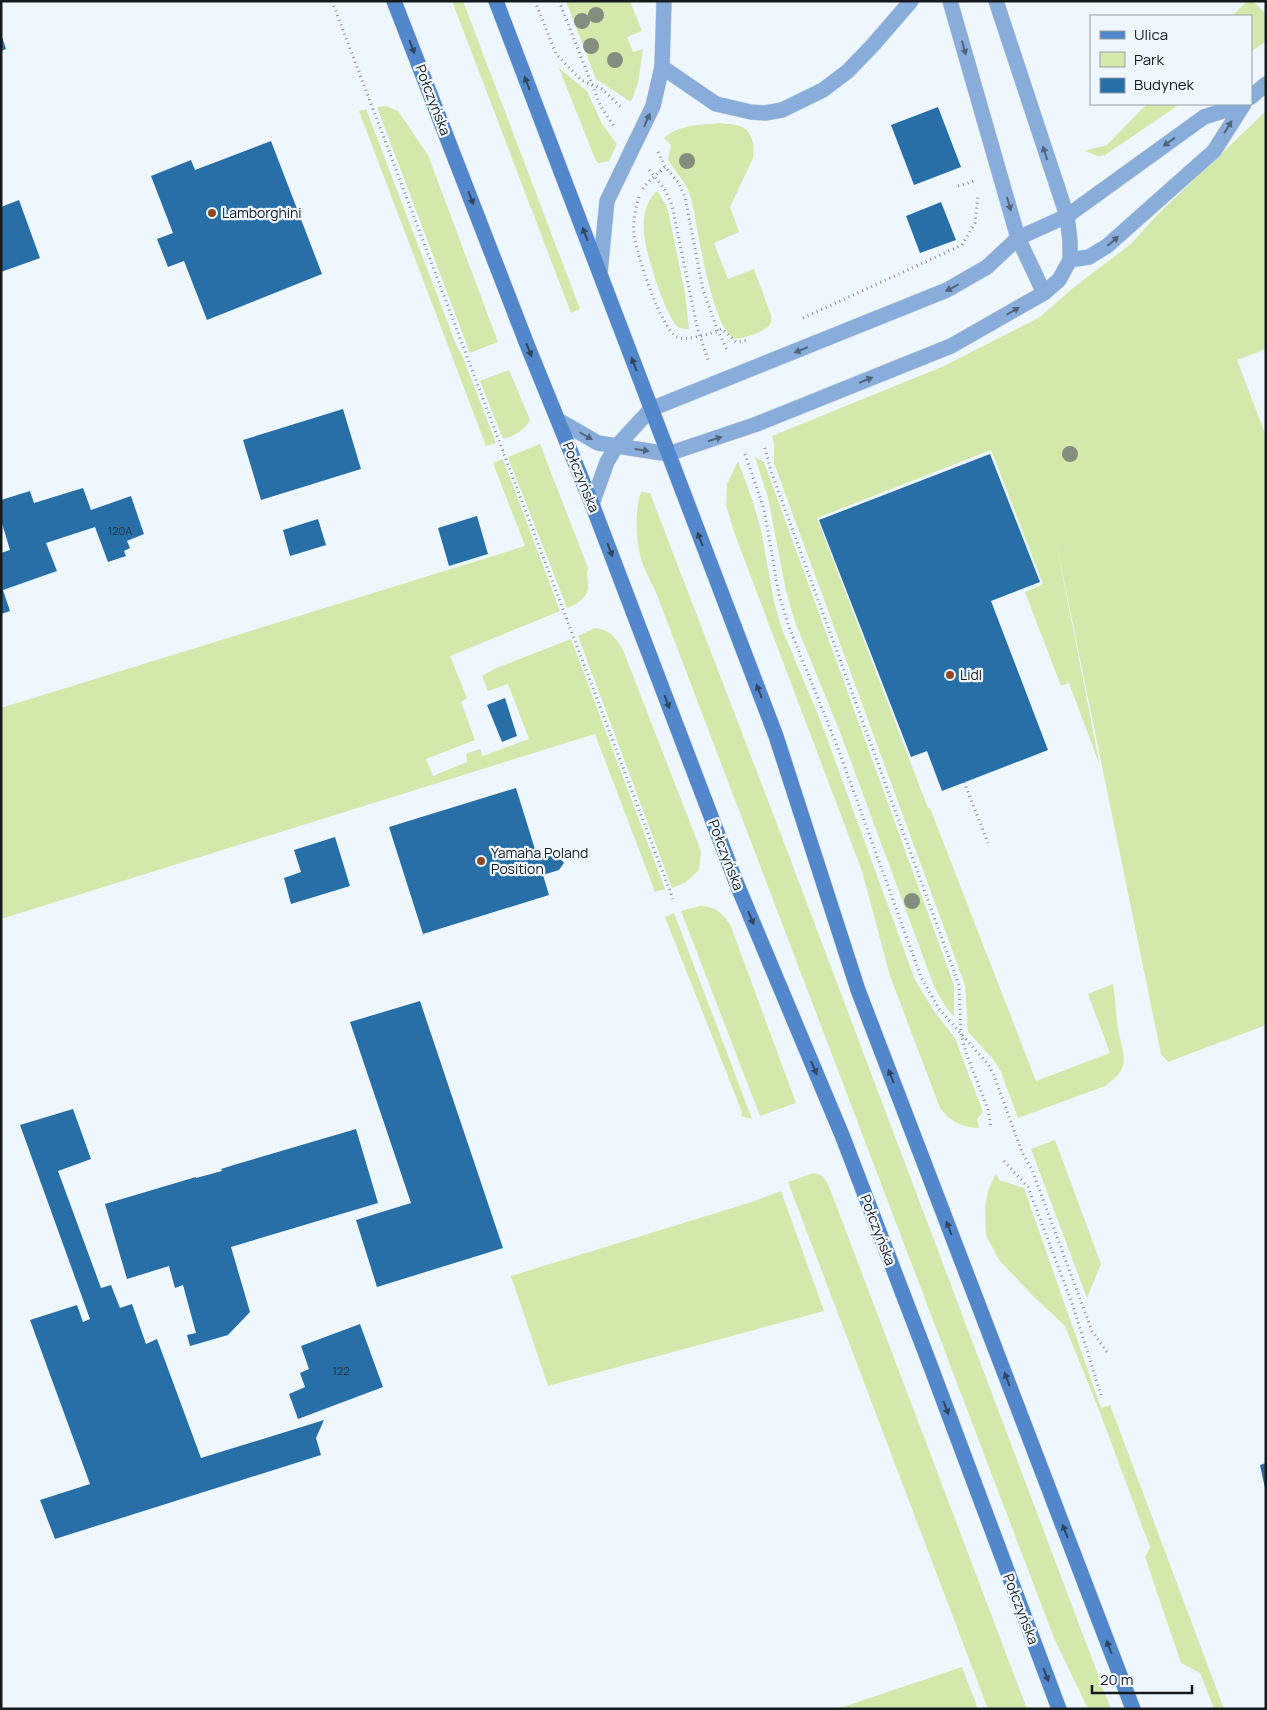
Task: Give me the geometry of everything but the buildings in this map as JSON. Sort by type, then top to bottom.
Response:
[{"type":"main road","name":"Połczyńska","points":[[394,1],[592,504],[736,882],[845,1144],[1059,1709]]},
{"type":"main road","points":[[496,1],[776,736],[858,990],[1134,1709]]},
{"type":"street","points":[[600,273],[607,201],[653,106],[662,67],[664,1]]},
{"type":"street","points":[[662,67],[716,104],[751,112],[765,113],[782,110],[823,90],[848,71],[910,1]]},
{"type":"street","points":[[950,1],[1018,238],[1044,293]]},
{"type":"street","points":[[558,420],[598,443],[668,454],[742,430],[951,346],[1044,293],[1058,280],[1070,260],[1067,216],[996,1]]},
{"type":"street","points":[[1252,97],[1266,84]]},
{"type":"street","points":[[592,504],[607,462],[616,447],[651,409],[947,290],[987,267],[1018,238],[1067,216],[1204,117],[1238,105]]},
{"type":"street","points":[[1070,260],[1089,257],[1108,246],[1214,151],[1244,105]]},
{"type":"path","points":[[332,1],[674,899]]},
{"type":"path","points":[[535,1],[556,54],[581,80],[602,89],[630,114]]},
{"type":"path","points":[[559,1],[591,84],[600,104],[615,128]]},
{"type":"path","points":[[656,146],[665,167],[678,182],[685,197],[703,290],[728,352]]},
{"type":"path","points":[[644,163],[664,188],[672,205],[706,355]]},
{"type":"path","points":[[665,167],[643,188],[636,206],[634,234],[640,260],[659,310],[677,337],[684,339],[722,329],[736,342],[751,340]]},
{"type":"path","points":[[974,176],[977,187]]},
{"type":"path","points":[[958,186],[976,181]]},
{"type":"path","points":[[795,322],[962,245],[975,223],[979,193]]},
{"type":"path","points":[[764,442],[771,471],[960,985],[961,1034],[966,1053],[988,1109],[991,1128]]},
{"type":"path","points":[[745,454],[764,509],[779,595],[789,627],[836,743],[921,977],[940,1009],[987,1063],[993,1074],[1022,1152],[1032,1170],[1092,1331],[1109,1355]]},
{"type":"path","points":[[964,782],[988,842]]},
{"type":"path","points":[[1004,1161],[1028,1187],[1073,1306],[1102,1398]]},
{"type":"green space","points":[[452,1],[463,1],[580,309],[571,313]]},
{"type":"green space","points":[[566,1],[630,1],[642,31],[627,37],[633,52],[643,49],[638,83],[631,102],[596,79]]},
{"type":"green space","points":[[1247,1],[1253,1],[1266,14],[1266,41],[1252,51],[1252,15],[1233,15]]},
{"type":"green space","points":[[559,68],[587,91],[602,124],[617,144],[609,161],[599,163],[596,161]]},
{"type":"green space","points":[[1146,105],[1179,105],[1105,155],[1098,156],[1084,151],[1107,145]]},
{"type":"green space","points":[[386,106],[398,111],[428,155],[498,342],[470,353],[377,107]]},
{"type":"green space","points":[[366,109],[457,347],[462,355],[496,443],[486,446],[359,111]]},
{"type":"green space","points":[[1266,111],[1266,349],[1237,360],[1266,436],[1266,1025],[1168,1062],[1161,1054],[1054,532],[1100,766],[1069,683],[1061,686],[1025,592],[1043,584],[991,450],[817,518],[928,808],[930,808],[1036,1081],[1110,1053],[1088,994],[1113,984],[1117,1022],[1124,1057],[1120,1072],[1105,1086],[1018,1118],[1001,1072],[993,1059],[968,1032],[965,985],[774,463],[772,436],[944,366],[1040,317],[1073,288],[1131,244],[1158,214]]},
{"type":"green space","points":[[720,123],[738,125],[744,128],[752,140],[754,154],[730,207],[739,232],[714,243],[728,279],[754,269],[771,315],[771,324],[769,326],[751,335],[736,339],[725,329],[718,314],[706,275],[692,202],[687,187],[668,160],[671,145],[664,138],[670,133],[683,128]]},
{"type":"green space","points":[[657,191],[666,205],[669,215],[685,293],[689,329],[679,328],[667,310],[656,283],[645,242],[644,216],[650,199]]},
{"type":"green space","points":[[509,370],[530,420],[518,432],[503,439],[480,381]]},
{"type":"green space","points":[[540,444],[588,568],[587,593],[578,602],[567,608],[508,457]]},
{"type":"green space","points":[[755,457],[764,462],[954,985],[954,1017],[935,989],[840,732],[795,622],[786,591],[768,498]]},
{"type":"green space","points":[[503,459],[560,611],[450,656],[467,698],[461,702],[475,740],[426,759],[433,776],[467,762],[466,754],[480,749],[483,756],[529,739],[508,684],[488,691],[482,676],[494,669],[571,639],[665,889],[655,892],[595,734],[1,919],[1,708],[525,546],[493,463]]},
{"type":"green space","points":[[738,461],[761,530],[774,602],[782,629],[821,722],[915,980],[934,1011],[955,1038],[983,1112],[977,1119],[979,1128],[957,1123],[940,1108],[890,976],[862,871],[734,532],[726,505],[727,484]]},
{"type":"green space","points":[[641,492],[650,493],[1111,1709],[1088,1709],[1054,1638],[657,595],[642,562],[638,545],[637,527],[637,509]]},
{"type":"green space","points":[[595,628],[605,630],[612,635],[623,650],[701,851],[699,870],[686,882],[672,888],[578,636]]},
{"type":"green space","points":[[700,906],[717,910],[730,924],[796,1103],[760,1116],[681,911]]},
{"type":"green space","points":[[674,913],[752,1119],[741,1116],[742,1112],[665,917]]},
{"type":"green space","points":[[1055,1140],[1101,1264],[1087,1298],[1031,1149]]},
{"type":"green space","points":[[814,1173],[823,1176],[830,1189],[1027,1709],[988,1709],[788,1182]]},
{"type":"green space","points":[[996,1173],[999,1180],[1024,1188],[1101,1408],[1110,1405],[1224,1709],[1214,1709],[1200,1673],[1181,1663],[1145,1557],[1150,1547],[1099,1410],[1065,1326],[999,1260],[986,1235],[985,1208],[988,1191]]},
{"type":"green space","points":[[781,1191],[824,1311],[548,1386],[511,1276],[755,1201]]},
{"type":"green space","points":[[962,1667],[978,1709],[837,1709]]},
{"type":"place","name":"Lamborghini","points":[[212,213]]},
{"type":"place","name":"Lidl","points":[[950,675]]},
{"type":"place","name":"Yamaha Poland Position","points":[[481,861]]}]
